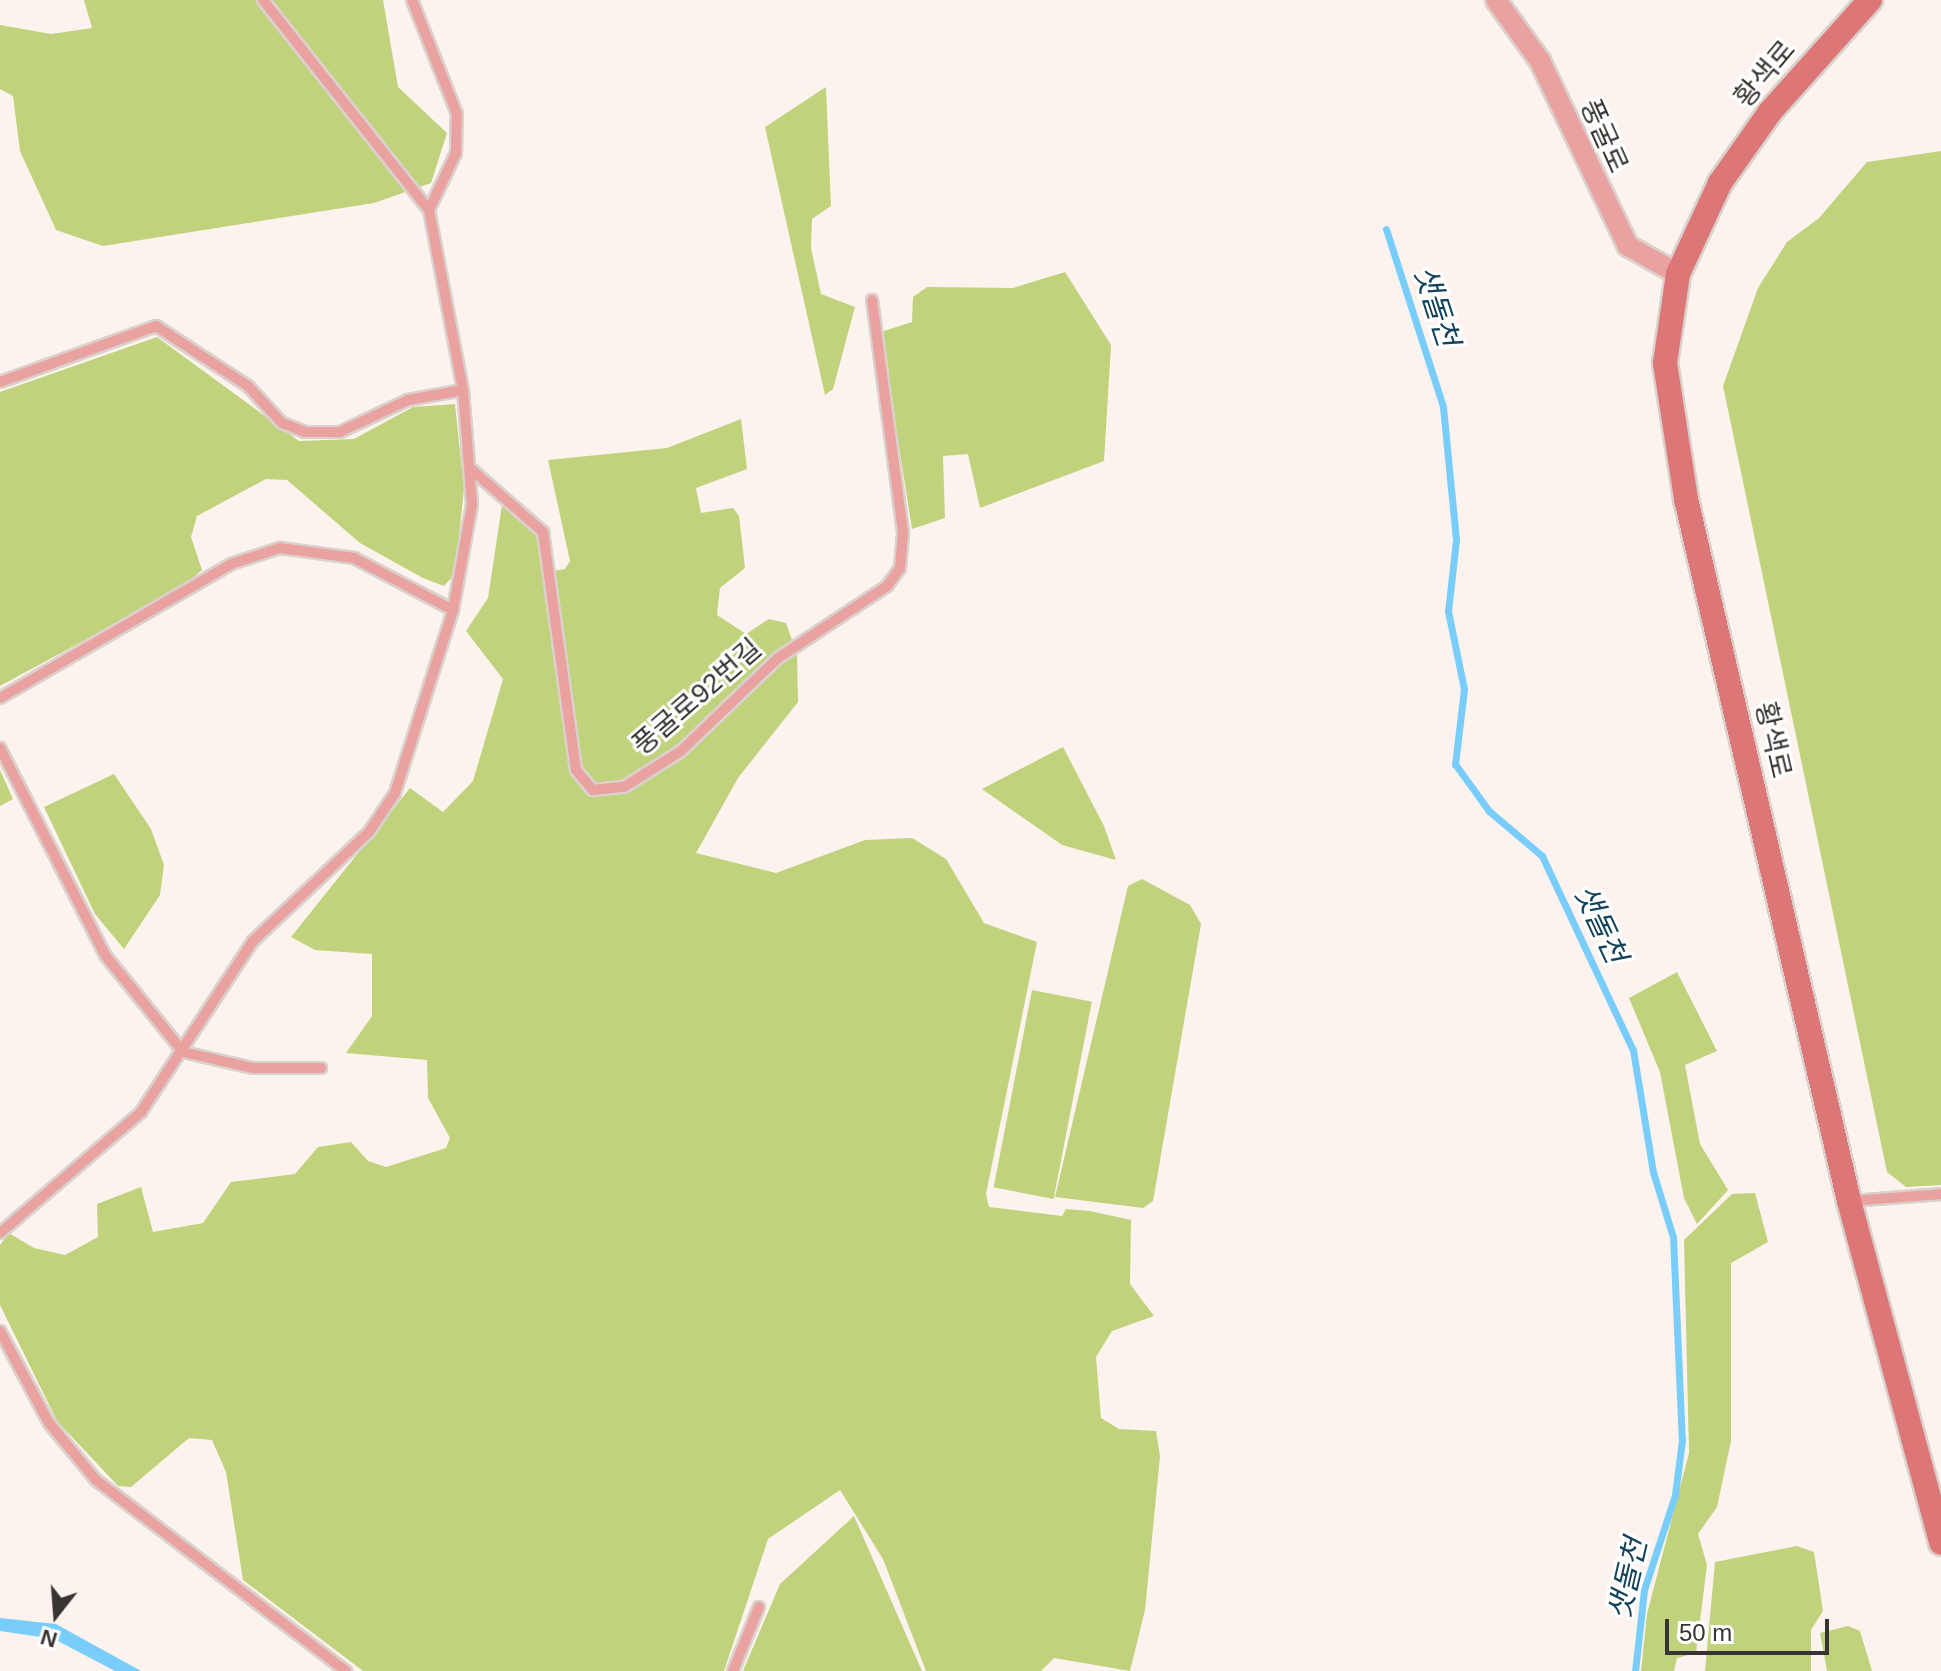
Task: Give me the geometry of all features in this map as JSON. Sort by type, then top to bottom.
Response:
[{"type":"street","name":"풍굴로","points":[[1496,0],[1540,61],[1628,246],[1678,274]]},
{"type":"street","name":"황색로","points":[[1870,0],[1735,159],[1678,274],[1665,363],[1676,451],[1849,1201],[1941,1543]]},
{"type":"lane","points":[[0,1233],[124,1129],[183,1052],[253,941],[382,818],[453,610],[470,536],[471,469],[463,390],[429,210],[263,0]]},
{"type":"lane","points":[[412,0],[458,134],[429,210]]},
{"type":"lane","name":"풍굴로92번길","points":[[471,469],[543,532],[576,770],[593,790],[624,787],[681,751],[778,658],[887,586],[900,568],[903,532],[872,300]]},
{"type":"lane","points":[[0,382],[156,326],[248,386],[282,423],[305,432],[340,432],[408,400],[463,390]]},
{"type":"lane","points":[[0,698],[231,564],[280,548],[305,546],[354,558],[453,610]]},
{"type":"lane","points":[[0,748],[105,955],[183,1052],[253,1068],[321,1068]]},
{"type":"lane","points":[[1849,1201],[1941,1194]]},
{"type":"lane","points":[[0,1331],[49,1423],[96,1480],[346,1671]]},
{"type":"lane","points":[[733,1671],[759,1607]]},
{"type":"green space","points":[[84,0],[383,0],[398,87],[447,133],[431,183],[374,203],[103,246],[56,230],[20,151],[13,96],[0,89],[0,25],[51,34],[92,28]]},
{"type":"green space","points":[[826,87],[831,206],[812,219],[811,248],[821,294],[855,307],[833,389],[825,395],[765,127]]},
{"type":"green space","points":[[1941,151],[1941,1185],[1906,1187],[1887,1172],[1723,386],[1758,288],[1787,242],[1819,218],[1867,162]]},
{"type":"green space","points":[[1065,272],[1111,345],[1104,461],[980,508],[968,454],[943,456],[945,518],[912,529],[881,332],[912,322],[913,297],[927,287],[1013,288]]},
{"type":"green space","points":[[157,337],[299,441],[354,439],[413,407],[455,404],[464,489],[455,574],[444,586],[423,578],[360,543],[287,480],[266,479],[197,516],[191,537],[202,570],[179,589],[0,686],[0,392]]},
{"type":"green space","points":[[741,419],[747,469],[696,488],[701,513],[733,508],[739,516],[745,568],[720,588],[717,615],[746,634],[769,619],[786,623],[797,654],[798,702],[738,778],[696,853],[776,873],[865,840],[912,838],[946,859],[984,923],[1037,942],[986,1194],[989,1207],[1062,1216],[1066,1209],[1090,1211],[1131,1220],[1130,1284],[1154,1316],[1112,1331],[1096,1357],[1101,1418],[1119,1429],[1156,1431],[1160,1456],[1145,1610],[1130,1671],[1054,1658],[1041,1671],[926,1671],[883,1559],[840,1490],[768,1539],[724,1671],[363,1671],[243,1580],[226,1472],[212,1440],[189,1438],[131,1487],[118,1486],[57,1421],[0,1305],[0,1245],[9,1233],[34,1248],[65,1255],[98,1237],[97,1204],[141,1187],[153,1232],[203,1223],[231,1182],[295,1174],[318,1147],[351,1142],[368,1161],[386,1167],[446,1148],[450,1138],[428,1098],[427,1060],[346,1053],[372,1016],[372,954],[315,950],[291,937],[410,788],[443,812],[473,781],[503,679],[466,631],[488,598],[502,505],[534,529],[547,572],[565,569],[570,561],[548,460],[667,448]]},
{"type":"green space","points":[[1063,747],[1104,826],[1116,860],[1062,845],[982,789]]},
{"type":"green space","points":[[0,770],[13,799],[0,806]]},
{"type":"green space","points":[[114,774],[151,829],[164,865],[160,895],[124,949],[95,914],[44,807]]},
{"type":"green space","points":[[1142,879],[1190,905],[1201,924],[1153,1201],[1143,1208],[1055,1197],[1128,886]]},
{"type":"green space","points":[[1677,972],[1717,1051],[1685,1065],[1700,1144],[1728,1190],[1697,1224],[1684,1198],[1660,1072],[1629,998]]},
{"type":"green space","points":[[1032,990],[1092,1002],[1054,1199],[994,1187]]},
{"type":"green space","points":[[1755,1193],[1768,1242],[1731,1263],[1731,1441],[1717,1507],[1698,1534],[1707,1565],[1696,1653],[1677,1658],[1674,1671],[1641,1671],[1647,1614],[1689,1453],[1684,1240],[1732,1194]]},
{"type":"green space","points":[[854,1516],[922,1671],[743,1671],[780,1584]]},
{"type":"green space","points":[[1797,1546],[1814,1552],[1823,1611],[1811,1630],[1811,1671],[1705,1671],[1715,1562]]},
{"type":"green space","points":[[1848,1626],[1860,1631],[1872,1671],[1827,1671],[1820,1633]]},
{"type":"water","points":[[0,1618],[56,1624],[141,1671],[115,1671],[54,1639],[0,1631]]},
{"type":"waterway","name":"샛돌천","points":[[1386,229],[1443,407],[1456,540],[1448,611],[1464,689],[1455,764],[1489,811],[1542,856],[1633,1050],[1653,1172],[1673,1237],[1682,1440],[1675,1495],[1644,1590],[1635,1671]]}]
